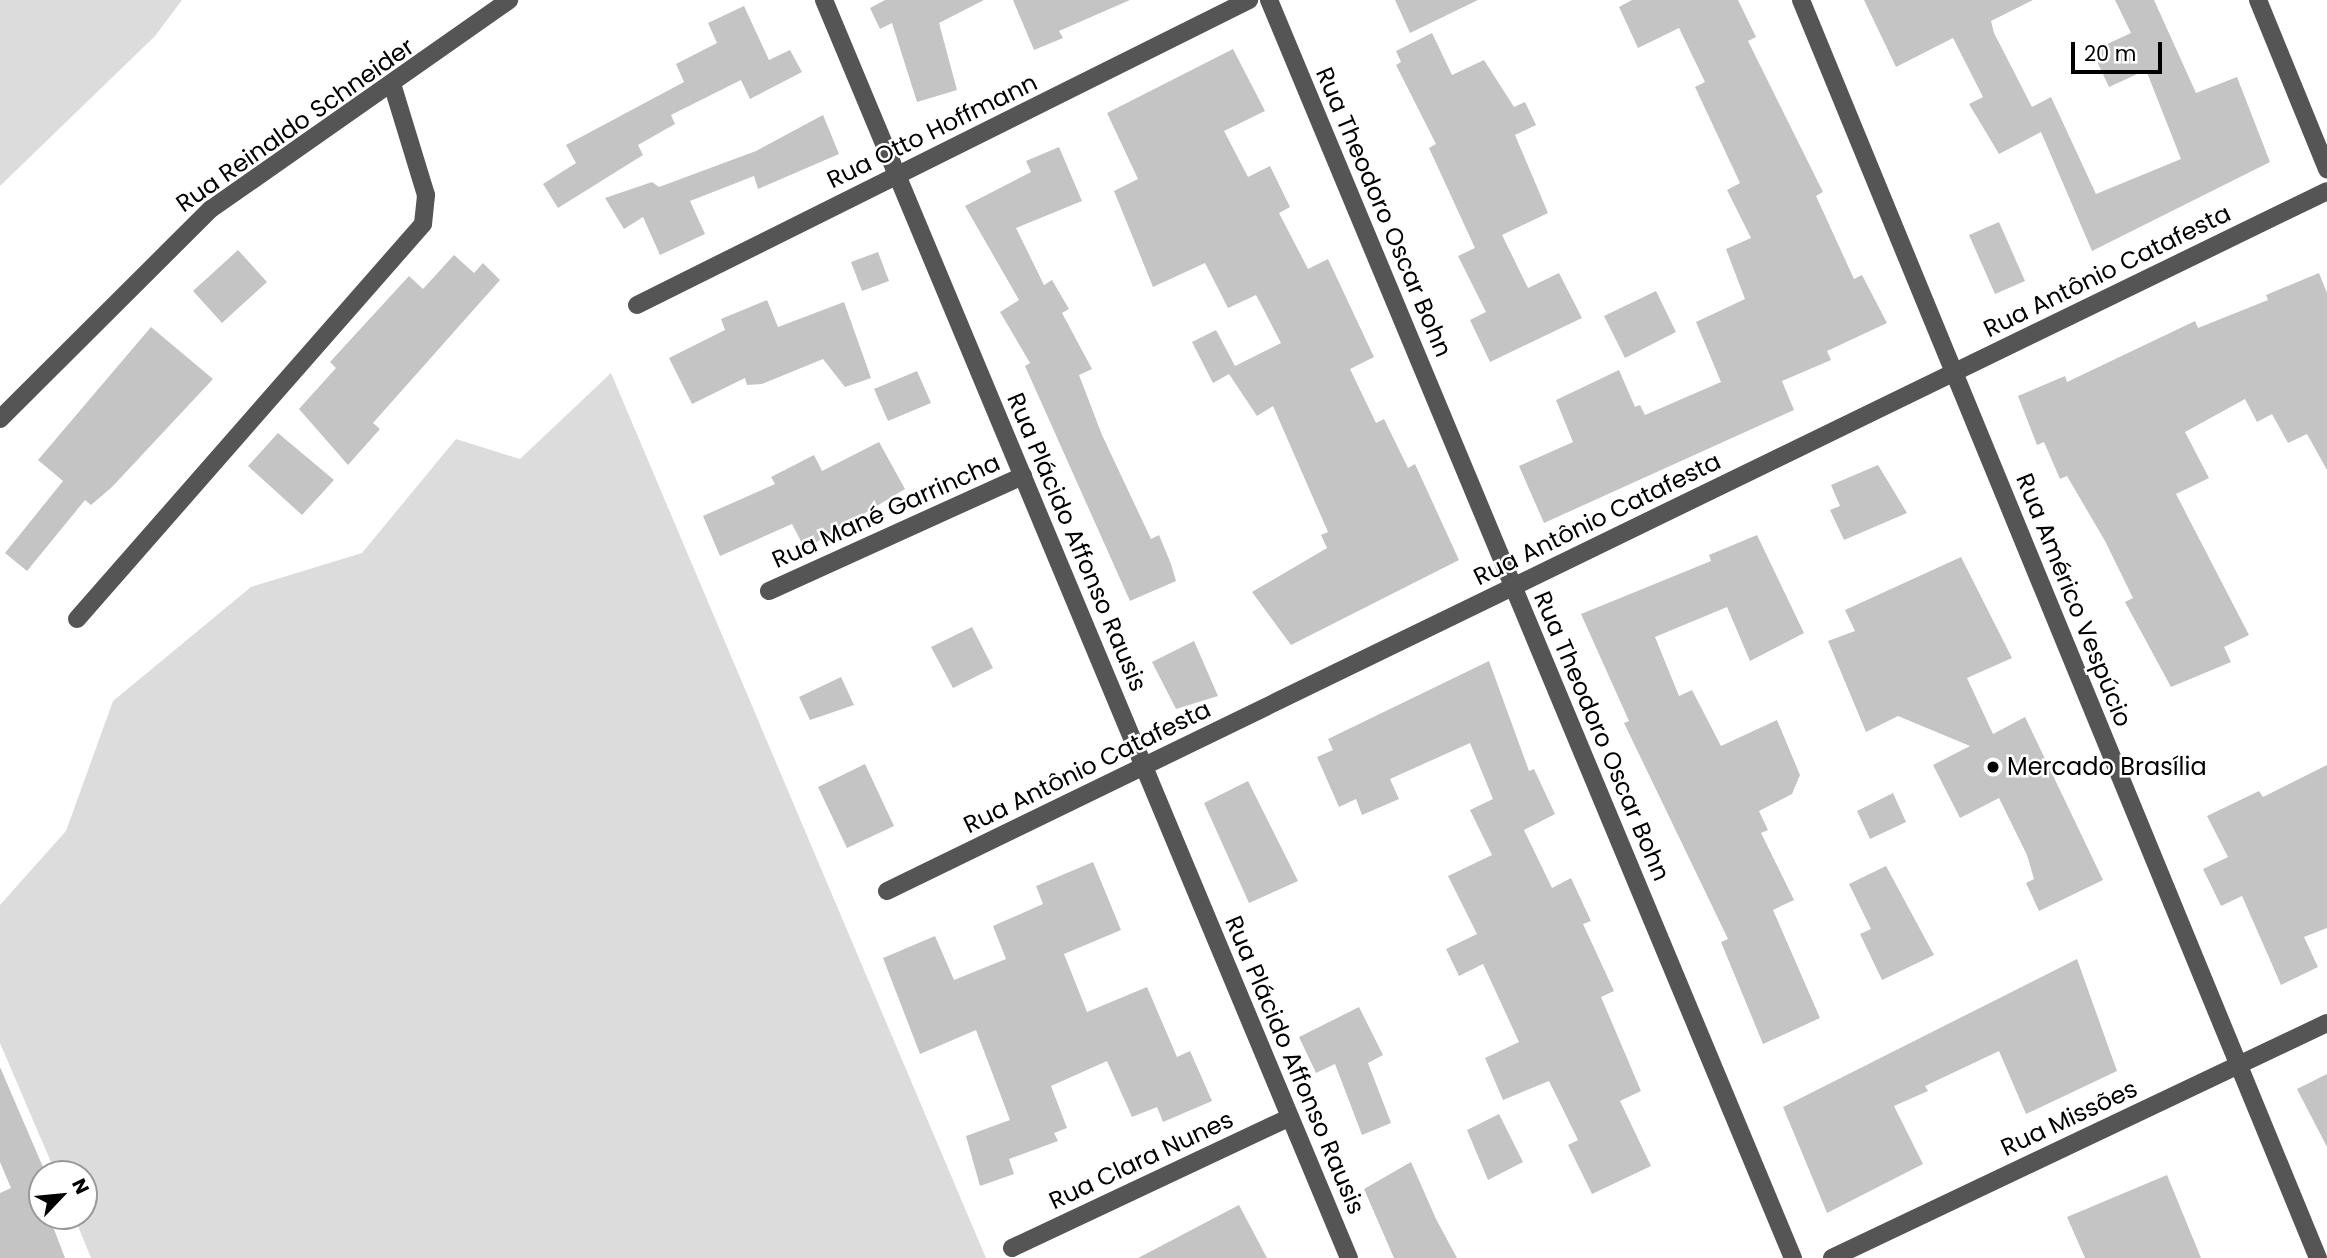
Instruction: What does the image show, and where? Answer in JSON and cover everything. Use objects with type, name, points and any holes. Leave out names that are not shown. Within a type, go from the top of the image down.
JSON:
[{"type":"street","name":"Rua Reinaldo Schneider","points":[[0,419],[211,209],[393,87],[509,0]]},
{"type":"street","name":"Rua Plácido Affonso Rausis","points":[[824,0],[1349,1258]]},
{"type":"street","name":"Rua Otto Hoffmann","points":[[637,305],[1249,0]]},
{"type":"street","name":"Rua Theodoro Oscar Bohn","points":[[1269,0],[1793,1258]]},
{"type":"street","name":"Rua Américo Vespúcio","points":[[1801,0],[2318,1258]]},
{"type":"street","points":[[2258,0],[2327,169]]},
{"type":"street","points":[[77,619],[423,224],[426,195],[393,87]]},
{"type":"street","name":"Rua Antônio Catafesta","points":[[887,891],[2327,191]]},
{"type":"street","name":"Rua Mané Garrincha","points":[[769,591],[1023,476]]},
{"type":"street","name":"Rua Missões","points":[[1832,1258],[2327,1023]]},
{"type":"street","name":"Rua Clara Nunes","points":[[1012,1248],[1290,1118]]},
{"type":"shaded area","points":[[0,0],[182,0],[155,36],[0,186]]},
{"type":"shaded area","points":[[611,373],[986,1258],[91,1258],[80,1230],[98,1230],[98,1160],[50,1160],[0,1043],[0,905],[66,831],[113,701],[251,587],[362,553],[456,439],[520,459]]},
{"type":"building","points":[[885,0],[984,0],[939,23],[957,90],[917,102],[892,23],[880,29],[870,8]]},
{"type":"building","points":[[1013,0],[1130,0],[1059,31],[1063,38],[1034,50]]},
{"type":"building","points":[[1395,0],[1478,0],[1410,33]]},
{"type":"building","points":[[1632,0],[1738,0],[1756,37],[1748,41],[1823,192],[1816,196],[1854,279],[1862,275],[1887,323],[1827,351],[1831,360],[1782,381],[1794,410],[1544,523],[1519,466],[1573,442],[1556,400],[1619,370],[1635,407],[1640,405],[1645,415],[1721,382],[1696,322],[1745,299],[1726,249],[1751,238],[1727,190],[1740,183],[1695,87],[1705,82],[1679,28],[1638,48],[1619,7]]},
{"type":"building","points":[[1864,0],[2033,0],[1991,21],[1994,33],[2032,107],[2051,97],[2096,194],[2181,159],[2146,70],[2109,87],[2092,51],[2131,33],[2115,0],[2154,0],[2196,93],[2237,77],[2270,162],[2092,251],[2041,132],[1999,154],[1969,104],[1983,97],[1953,38],[1896,67]]},
{"type":"building","points":[[744,6],[769,60],[790,50],[802,72],[750,99],[741,80],[671,115],[675,124],[638,145],[643,155],[558,208],[543,184],[576,163],[566,145],[684,82],[676,64],[717,43],[708,23]]},
{"type":"building","points":[[1432,33],[1452,75],[1484,60],[1514,107],[1525,102],[1536,125],[1515,135],[1548,213],[1502,235],[1528,288],[1559,273],[1582,318],[1490,362],[1470,320],[1486,312],[1458,256],[1475,248],[1429,148],[1436,144],[1396,65],[1401,62],[1396,51]]},
{"type":"building","points":[[1233,49],[1265,111],[1224,131],[1248,177],[1270,166],[1290,207],[1279,213],[1308,269],[1328,259],[1374,357],[1350,369],[1376,423],[1384,419],[1408,468],[1415,464],[1459,560],[1291,645],[1252,592],[1327,548],[1321,535],[1328,532],[1273,406],[1257,416],[1229,374],[1213,383],[1192,342],[1216,330],[1235,366],[1281,343],[1256,295],[1228,308],[1205,263],[1153,287],[1114,191],[1138,179],[1107,113]]},
{"type":"building","points":[[823,115],[839,154],[758,189],[754,176],[690,201],[705,234],[660,255],[643,217],[624,229],[605,198],[652,182],[659,187],[756,151]]},
{"type":"building","points":[[1059,147],[1082,201],[1016,228],[1044,285],[1052,280],[1069,309],[1062,313],[1092,369],[1079,375],[1102,435],[1151,539],[1159,535],[1171,564],[1176,581],[1130,601],[1025,366],[1030,363],[1000,312],[1019,300],[965,206],[1031,172],[1026,161]]},
{"type":"building","points":[[1999,222],[2025,281],[1995,294],[1969,235]]},
{"type":"building","points":[[238,250],[267,282],[222,323],[193,291]]},
{"type":"building","points":[[878,252],[889,281],[862,291],[851,262]]},
{"type":"building","points":[[454,255],[474,273],[483,263],[500,280],[373,423],[380,429],[348,465],[299,409],[336,368],[330,362],[409,276],[423,289]]},
{"type":"building","points":[[2319,273],[2327,293],[2327,470],[2307,434],[2288,443],[2272,414],[2257,422],[2245,399],[2185,432],[2209,478],[2176,494],[2249,635],[2224,647],[2231,662],[2171,687],[2125,602],[2133,598],[2105,541],[2067,476],[2060,479],[2044,442],[2037,445],[2018,396],[2065,376],[2067,382],[2195,321],[2198,328],[2268,300],[2266,295]]},
{"type":"building","points":[[1656,291],[1676,332],[1625,358],[1604,316]]},
{"type":"building","points":[[767,300],[778,327],[844,302],[871,378],[845,387],[823,359],[762,384],[747,385],[745,378],[692,404],[669,358],[725,330],[721,319]]},
{"type":"building","points":[[151,327],[213,379],[112,487],[91,505],[85,500],[27,571],[5,553],[63,481],[38,460]]},
{"type":"building","points":[[917,371],[931,403],[888,421],[874,389]]},
{"type":"building","points":[[278,433],[334,480],[302,515],[248,466]]},
{"type":"building","points":[[879,442],[905,489],[805,549],[792,524],[720,556],[703,516],[775,484],[771,477],[814,455],[822,471]]},
{"type":"building","points":[[1878,465],[1907,513],[1844,540],[1830,510],[1840,506],[1831,485]]},
{"type":"building","points":[[1757,535],[1804,633],[1750,661],[1727,607],[1655,637],[1679,696],[1692,690],[1721,746],[1777,720],[1800,775],[1792,794],[1759,811],[1768,830],[1761,833],[1794,900],[1773,910],[1820,1018],[1763,1044],[1721,942],[1728,939],[1624,723],[1629,721],[1581,614],[1711,561],[1709,555]]},
{"type":"building","points":[[1961,557],[2012,658],[1967,678],[1993,734],[2025,717],[2103,880],[2039,911],[2026,883],[2034,879],[2027,855],[1999,798],[1960,818],[1933,765],[1970,746],[1898,716],[1866,732],[1828,641],[1855,631],[1845,610]]},
{"type":"building","points":[[972,627],[993,668],[953,688],[931,647]]},
{"type":"building","points":[[1194,641],[1218,696],[1176,709],[1152,662]]},
{"type":"building","points":[[1489,661],[1529,771],[1534,769],[1555,814],[1524,830],[1552,888],[1571,878],[1591,921],[1583,924],[1614,991],[1601,997],[1641,1091],[1620,1101],[1651,1166],[1592,1194],[1568,1145],[1578,1140],[1549,1081],[1503,1100],[1485,1058],[1519,1042],[1483,964],[1459,976],[1446,949],[1477,934],[1448,876],[1492,855],[1470,810],[1493,799],[1470,743],[1390,779],[1399,799],[1362,815],[1356,799],[1339,807],[1317,757],[1333,750],[1328,739]]},
{"type":"building","points":[[841,677],[854,705],[810,720],[799,697]]},
{"type":"building","points":[[865,764],[894,826],[847,848],[818,787]]},
{"type":"building","points":[[2327,765],[2327,928],[2304,937],[2318,967],[2281,985],[2242,896],[2221,906],[2203,869],[2228,857],[2207,816],[2259,791],[2263,797]]},
{"type":"building","points":[[1248,781],[1298,881],[1249,903],[1204,803]]},
{"type":"building","points":[[1893,793],[1906,822],[1870,839],[1857,811]]},
{"type":"building","points":[[1093,862],[1121,930],[1064,954],[1087,1012],[1147,987],[1177,1057],[1190,1051],[1212,1101],[1163,1122],[1157,1107],[1132,1117],[1107,1061],[1051,1086],[1067,1128],[1054,1133],[1058,1141],[1009,1159],[1014,1174],[980,1186],[966,1136],[1010,1120],[976,1030],[920,1054],[883,958],[935,936],[954,980],[1006,959],[993,926],[1043,904],[1036,886]]},
{"type":"building","points":[[1886,866],[1934,955],[1882,980],[1860,934],[1871,929],[1849,884]]},
{"type":"building","points":[[2077,959],[2117,1071],[2026,1114],[1999,1051],[1925,1086],[1928,1091],[1894,1106],[1923,1164],[1827,1213],[1783,1107]]},
{"type":"building","points":[[1359,1007],[1383,1055],[1368,1063],[1391,1123],[1362,1135],[1335,1064],[1316,1073],[1299,1037]]},
{"type":"building","points":[[0,1067],[40,1160],[28,1160],[28,1230],[54,1230],[65,1258],[0,1258],[0,1193],[11,1188],[0,1162]]},
{"type":"building","points":[[2327,1074],[2327,1147],[2297,1089]]},
{"type":"building","points":[[1499,1114],[1523,1162],[1488,1180],[1467,1130]]},
{"type":"building","points":[[1411,1162],[1457,1258],[1394,1258],[1364,1189]]},
{"type":"building","points":[[2167,1175],[2201,1258],[2085,1258],[2067,1217]]},
{"type":"building","points":[[1239,1205],[1267,1258],[1138,1258]]},
{"type":"place","name":"Mercado Brasília","points":[[1993,767]]}]
